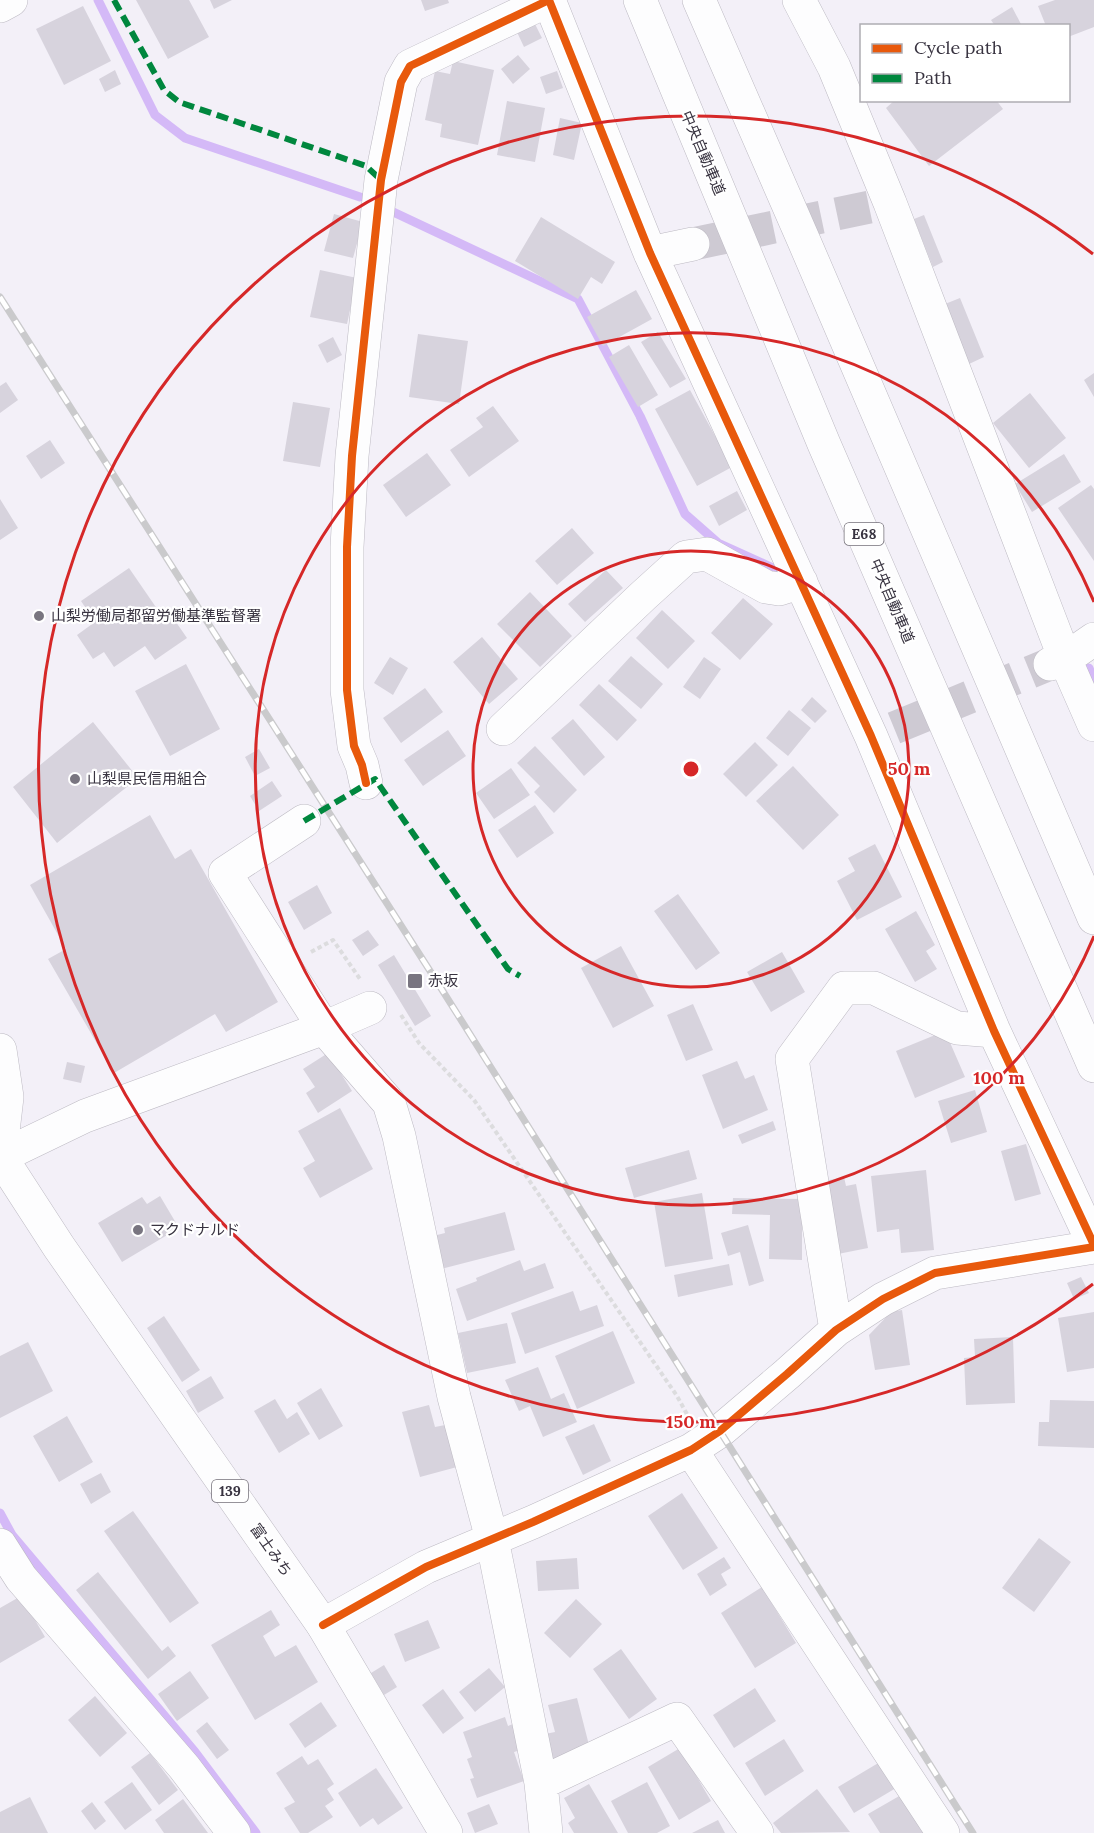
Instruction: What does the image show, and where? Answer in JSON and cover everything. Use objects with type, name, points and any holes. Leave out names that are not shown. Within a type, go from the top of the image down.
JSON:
[{"type":"main road","points":[[0,6],[11,0]]},
{"type":"main road","points":[[323,1624],[426,1567],[697,1446],[720,1431],[836,1330],[883,1299],[934,1273],[1094,1246],[994,1031],[882,732],[801,582],[650,253],[549,0],[410,66],[401,82],[381,180],[352,467],[347,546],[347,690],[354,746],[366,783]]},
{"type":"main road","name":"中央自動車道","points":[[640,0],[824,444],[1094,1066]]},
{"type":"main road","points":[[699,0],[1094,918]]},
{"type":"main road","points":[[799,0],[834,67],[880,205],[1057,661],[1094,725]]},
{"type":"main road","points":[[650,253],[693,244]]},
{"type":"main road","points":[[503,729],[686,557],[707,554],[766,587],[778,589],[801,582]]},
{"type":"main road","points":[[1057,661],[1094,639]]},
{"type":"main road","points":[[304,820],[225,873],[324,1028],[389,1102],[399,1136],[454,1397],[492,1539],[541,1783],[546,1833]]},
{"type":"main road","points":[[836,1330],[792,1059],[844,988],[874,988],[957,1028],[994,1031]]},
{"type":"main road","points":[[0,1157],[85,1116],[324,1028],[378,998]]},
{"type":"main road","points":[[0,1050],[7,1097],[0,1157]]},
{"type":"main road","name":"富士みち","points":[[0,1157],[59,1246],[323,1624],[446,1833]]},
{"type":"main road","points":[[697,1446],[943,1833]]},
{"type":"main road","points":[[0,1545],[21,1578],[184,1767],[234,1833]]},
{"type":"main road","points":[[541,1783],[677,1719],[757,1833]]},
{"type":"path","points":[[285,967],[333,940],[362,981],[474,1100],[677,1396],[697,1446]]},
{"type":"building","points":[[136,0],[189,0],[209,37],[168,59]]},
{"type":"building","points":[[210,0],[232,0],[214,9]]},
{"type":"building","points":[[421,0],[448,0],[449,3],[425,11]]},
{"type":"building","points":[[1055,0],[1094,0],[1094,27],[1070,36],[1070,24],[1045,24],[1038,6]]},
{"type":"building","points":[[83,6],[111,61],[64,85],[36,29]]},
{"type":"building","points":[[1012,7],[1021,24],[994,24],[991,20]]},
{"type":"building","points":[[534,22],[542,38],[524,47],[516,30]]},
{"type":"building","points":[[518,55],[530,69],[513,84],[501,69]]},
{"type":"building","points":[[453,61],[494,70],[478,145],[440,137],[442,124],[425,120],[435,71],[450,74]]},
{"type":"building","points":[[115,70],[121,84],[105,92],[99,79]]},
{"type":"building","points":[[557,71],[563,88],[546,94],[540,77]]},
{"type":"building","points":[[507,101],[545,108],[535,162],[497,155]]},
{"type":"building","points":[[893,102],[998,102],[1003,109],[929,166],[886,108]]},
{"type":"building","points":[[560,118],[582,123],[574,160],[553,155]]},
{"type":"building","points":[[334,214],[363,222],[353,258],[324,251]]},
{"type":"building","points":[[924,215],[943,262],[933,267],[914,219]]},
{"type":"building","points":[[541,217],[615,262],[602,284],[591,277],[578,299],[515,261]]},
{"type":"building","points":[[320,270],[357,278],[347,324],[310,317]]},
{"type":"building","points":[[636,290],[652,319],[603,346],[587,317]]},
{"type":"building","points":[[960,298],[984,357],[969,364],[945,304]]},
{"type":"building","points":[[658,332],[686,379],[670,388],[641,342]]},
{"type":"building","points":[[418,334],[468,341],[459,404],[409,397]]},
{"type":"building","points":[[333,337],[342,355],[327,363],[318,345]]},
{"type":"building","points":[[629,345],[658,395],[638,407],[609,357]]},
{"type":"building","points":[[1094,373],[1094,397],[1084,380]]},
{"type":"building","points":[[6,382],[18,400],[0,413],[0,386]]},
{"type":"building","points":[[690,390],[732,467],[697,486],[655,409]]},
{"type":"building","points":[[1030,393],[1066,438],[1029,468],[993,423]]},
{"type":"building","points":[[293,402],[330,408],[320,467],[283,461]]},
{"type":"building","points":[[493,406],[519,441],[469,477],[450,450],[483,427],[476,418]]},
{"type":"building","points":[[50,440],[65,463],[41,479],[26,456]]},
{"type":"building","points":[[427,453],[451,485],[406,517],[383,485]]},
{"type":"building","points":[[1064,454],[1081,482],[1032,512],[1015,484]]},
{"type":"building","points":[[1091,485],[1094,489],[1094,561],[1058,508]]},
{"type":"building","points":[[737,491],[747,510],[719,526],[709,506]]},
{"type":"building","points":[[0,499],[18,528],[0,540]]},
{"type":"building","points":[[572,528],[594,553],[557,585],[535,561]]},
{"type":"building","points":[[129,568],[162,616],[169,612],[187,638],[155,660],[145,646],[114,667],[104,652],[93,659],[77,635],[95,622],[81,601]]},
{"type":"building","points":[[606,570],[623,588],[585,622],[568,604]]},
{"type":"building","points":[[530,592],[572,636],[540,667],[497,624]]},
{"type":"building","points":[[743,598],[773,624],[740,660],[711,633]]},
{"type":"building","points":[[662,610],[695,641],[668,669],[636,638]]},
{"type":"building","points":[[482,637],[518,679],[489,704],[453,662]]},
{"type":"building","points":[[631,656],[663,684],[641,709],[608,681]]},
{"type":"building","points":[[390,657],[408,668],[393,695],[374,683]]},
{"type":"building","points":[[704,657],[721,669],[700,699],[683,687]]},
{"type":"building","points":[[186,664],[220,729],[170,756],[135,691]]},
{"type":"building","points":[[599,684],[637,720],[617,741],[579,705]]},
{"type":"building","points":[[425,688],[443,712],[401,743],[383,718]]},
{"type":"building","points":[[812,697],[827,711],[815,723],[801,710]]},
{"type":"building","points":[[789,710],[811,728],[788,756],[766,738]]},
{"type":"building","points":[[573,719],[605,757],[584,776],[551,738]]},
{"type":"building","points":[[93,722],[138,778],[57,843],[13,787]]},
{"type":"building","points":[[448,730],[466,756],[423,786],[404,760]]},
{"type":"building","points":[[755,742],[778,765],[746,797],[723,774]]},
{"type":"building","points":[[535,746],[577,790],[554,813],[534,792],[540,786],[517,763]]},
{"type":"building","points":[[259,749],[270,768],[255,776],[245,757]]},
{"type":"building","points":[[793,766],[839,815],[803,850],[756,801]]},
{"type":"building","points":[[511,768],[530,795],[494,819],[476,793]]},
{"type":"building","points":[[272,781],[282,796],[259,811],[250,796]]},
{"type":"building","points":[[535,805],[554,833],[517,858],[498,830]]},
{"type":"building","points":[[150,815],[175,859],[191,849],[278,1002],[226,1032],[215,1014],[114,1073],[48,959],[66,949],[30,885]]},
{"type":"building","points":[[875,844],[902,897],[857,920],[837,881],[855,871],[848,858]]},
{"type":"building","points":[[317,885],[332,913],[304,930],[288,902]]},
{"type":"building","points":[[678,894],[720,953],[696,970],[654,911]]},
{"type":"building","points":[[916,911],[935,945],[926,951],[937,969],[915,982],[885,929]]},
{"type":"building","points":[[368,930],[379,945],[363,956],[352,940]]},
{"type":"building","points":[[621,946],[654,1006],[613,1028],[581,968]]},
{"type":"building","points":[[782,952],[805,992],[771,1012],[747,972]]},
{"type":"building","points":[[394,955],[431,1016],[415,1026],[378,965]]},
{"type":"building","points":[[693,1004],[713,1050],[686,1061],[667,1015]]},
{"type":"building","points":[[945,1031],[965,1077],[915,1098],[896,1051]]},
{"type":"building","points":[[328,1053],[352,1091],[318,1113],[306,1093],[315,1087],[303,1069]]},
{"type":"building","points":[[737,1061],[745,1079],[754,1075],[768,1110],[723,1129],[702,1075]]},
{"type":"building","points":[[67,1062],[85,1066],[81,1083],[63,1079]]},
{"type":"building","points":[[975,1090],[987,1132],[951,1143],[938,1101]]},
{"type":"building","points":[[340,1108],[373,1169],[320,1198],[303,1168],[315,1161],[298,1131]]},
{"type":"building","points":[[773,1121],[776,1130],[742,1144],[738,1135]]},
{"type":"building","points":[[1026,1144],[1041,1194],[1015,1201],[1001,1151]]},
{"type":"building","points":[[689,1150],[697,1179],[634,1198],[625,1168]]},
{"type":"building","points":[[926,1170],[934,1250],[901,1253],[899,1229],[877,1232],[871,1176]]},
{"type":"building","points":[[844,1177],[846,1186],[856,1184],[868,1248],[833,1255],[820,1182]]},
{"type":"building","points":[[702,1193],[713,1259],[665,1267],[654,1202]]},
{"type":"building","points":[[160,1196],[179,1228],[122,1262],[98,1223],[142,1197],[147,1204]]},
{"type":"building","points":[[733,1198],[802,1199],[802,1260],[769,1259],[770,1215],[732,1214]]},
{"type":"building","points":[[505,1212],[515,1250],[441,1269],[433,1236],[445,1233],[444,1228]]},
{"type":"building","points":[[748,1225],[764,1281],[749,1286],[740,1252],[728,1256],[721,1233]]},
{"type":"building","points":[[520,1260],[524,1271],[545,1263],[554,1288],[467,1321],[456,1289]]},
{"type":"building","points":[[729,1264],[733,1285],[678,1297],[674,1275]]},
{"type":"building","points":[[1081,1277],[1089,1293],[1074,1299],[1067,1283]]},
{"type":"building","points":[[573,1291],[580,1311],[597,1305],[604,1326],[525,1354],[511,1313]]},
{"type":"building","points":[[902,1310],[910,1365],[875,1370],[869,1335],[891,1312]]},
{"type":"building","points":[[1094,1312],[1094,1368],[1067,1372],[1058,1318]]},
{"type":"building","points":[[164,1316],[200,1370],[182,1382],[147,1328]]},
{"type":"building","points":[[507,1323],[516,1363],[467,1373],[458,1333]]},
{"type":"building","points":[[613,1331],[635,1383],[577,1409],[555,1356]]},
{"type":"building","points":[[1013,1337],[1015,1403],[966,1405],[964,1358],[975,1357],[974,1339]]},
{"type":"building","points":[[28,1342],[53,1391],[0,1418],[0,1356]]},
{"type":"building","points":[[538,1367],[551,1399],[564,1393],[577,1422],[543,1437],[530,1406],[519,1411],[505,1380]]},
{"type":"building","points":[[211,1376],[224,1398],[198,1413],[186,1391]]},
{"type":"building","points":[[321,1388],[343,1426],[319,1440],[297,1403]]},
{"type":"building","points":[[275,1399],[287,1419],[297,1412],[310,1434],[279,1453],[254,1411]]},
{"type":"building","points":[[1050,1400],[1094,1401],[1094,1448],[1038,1446],[1039,1422],[1049,1422]]},
{"type":"building","points":[[429,1405],[435,1427],[445,1425],[457,1467],[420,1477],[402,1412]]},
{"type":"building","points":[[67,1416],[93,1462],[59,1482],[33,1436]]},
{"type":"building","points":[[594,1424],[611,1461],[583,1475],[565,1437]]},
{"type":"building","points":[[101,1473],[111,1492],[91,1504],[80,1484]]},
{"type":"building","points":[[682,1493],[718,1548],[683,1570],[648,1516]]},
{"type":"building","points":[[133,1511],[199,1603],[170,1623],[104,1531]]},
{"type":"building","points":[[1039,1538],[1071,1562],[1034,1612],[1002,1588]]},
{"type":"building","points":[[724,1557],[731,1568],[721,1574],[727,1585],[710,1596],[697,1574]]},
{"type":"building","points":[[577,1558],[579,1589],[538,1591],[536,1561]]},
{"type":"building","points":[[98,1572],[162,1651],[168,1646],[176,1656],[148,1679],[76,1590]]},
{"type":"building","points":[[762,1587],[796,1643],[755,1668],[721,1613]]},
{"type":"building","points":[[21,1596],[45,1637],[0,1663],[0,1608]]},
{"type":"building","points":[[576,1599],[602,1624],[570,1658],[544,1633]]},
{"type":"building","points":[[271,1610],[280,1625],[263,1636],[275,1657],[296,1645],[318,1682],[255,1720],[211,1645]]},
{"type":"building","points":[[428,1620],[440,1648],[405,1662],[394,1634]]},
{"type":"building","points":[[621,1649],[657,1699],[629,1719],[593,1669]]},
{"type":"building","points":[[384,1665],[397,1687],[384,1695],[371,1673]]},
{"type":"building","points":[[489,1668],[505,1687],[475,1712],[459,1692]]},
{"type":"building","points":[[190,1671],[209,1698],[177,1721],[158,1694]]},
{"type":"building","points":[[755,1688],[776,1721],[734,1748],[713,1715]]},
{"type":"building","points":[[443,1689],[464,1718],[443,1734],[422,1705]]},
{"type":"building","points":[[95,1696],[127,1733],[100,1757],[68,1720]]},
{"type":"building","points":[[577,1698],[591,1753],[548,1764],[540,1735],[555,1732],[548,1705]]},
{"type":"building","points":[[321,1702],[337,1726],[305,1748],[289,1724]]},
{"type":"building","points":[[505,1717],[508,1726],[515,1723],[524,1749],[514,1752],[524,1781],[477,1798],[470,1779],[474,1778],[467,1759],[472,1757],[463,1732]]},
{"type":"building","points":[[207,1722],[229,1750],[217,1759],[196,1731]]},
{"type":"building","points":[[784,1739],[804,1771],[765,1796],[745,1763]]},
{"type":"building","points":[[680,1748],[711,1801],[679,1820],[648,1767]]},
{"type":"building","points":[[150,1753],[178,1790],[159,1805],[131,1767]]},
{"type":"building","points":[[302,1756],[308,1765],[318,1759],[334,1784],[327,1789],[334,1800],[325,1806],[333,1817],[308,1833],[300,1833],[284,1808],[295,1802],[276,1773]]},
{"type":"building","points":[[880,1762],[896,1788],[854,1813],[838,1787]]},
{"type":"building","points":[[376,1768],[403,1808],[378,1825],[373,1818],[360,1827],[338,1793]]},
{"type":"building","points":[[132,1782],[152,1810],[125,1830],[104,1802]]},
{"type":"building","points":[[647,1782],[670,1826],[657,1833],[628,1833],[611,1801]]},
{"type":"building","points":[[589,1784],[618,1833],[574,1833],[568,1823],[575,1818],[564,1798]]},
{"type":"building","points":[[817,1789],[850,1832],[781,1833],[773,1823]]},
{"type":"building","points":[[901,1795],[924,1833],[880,1833],[868,1814]]},
{"type":"building","points":[[30,1797],[48,1833],[0,1833],[0,1812]]},
{"type":"building","points":[[183,1799],[208,1833],[164,1833],[155,1820]]},
{"type":"building","points":[[92,1802],[106,1821],[95,1830],[81,1811]]},
{"type":"building","points":[[489,1804],[498,1824],[475,1833],[467,1813]]},
{"type":"building","points":[[718,1820],[725,1833],[692,1833]]},
{"type":"waterway","points":[[98,0],[155,115],[185,138],[360,197]]},
{"type":"waterway","points":[[389,210],[578,299],[640,416],[685,514],[718,543],[786,574]]},
{"type":"waterway","points":[[1089,668],[1094,681]]},
{"type":"waterway","points":[[0,1513],[12,1535],[195,1752],[256,1833]]},
{"type":"tunnel","points":[[693,244],[870,207]]},
{"type":"tunnel","points":[[894,728],[1050,664]]},
{"type":"railway","points":[[0,297],[439,985],[973,1833]]},
{"type":"marked path","points":[[114,0],[164,90],[179,102],[366,166],[381,180]]},
{"type":"marked path","points":[[304,821],[375,779],[508,969],[520,976]]},
{"type":"cycle path","points":[[366,783],[354,746],[347,690],[347,547],[352,456],[381,180],[401,82],[410,66],[549,0],[650,253],[871,736],[994,1031],[1094,1245]]},
{"type":"cycle path","points":[[323,1625],[426,1567],[533,1522],[691,1450],[720,1431],[836,1330],[883,1299],[935,1273],[1094,1247]]},
{"type":"place","name":"山梨労働局都留労働基準監督署","points":[[39,616]]},
{"type":"place","name":"山梨県民信用組合","points":[[75,779]]},
{"type":"place","name":"赤坂","points":[[415,981]]},
{"type":"place","name":"マクドナルド","points":[[138,1230]]}]
